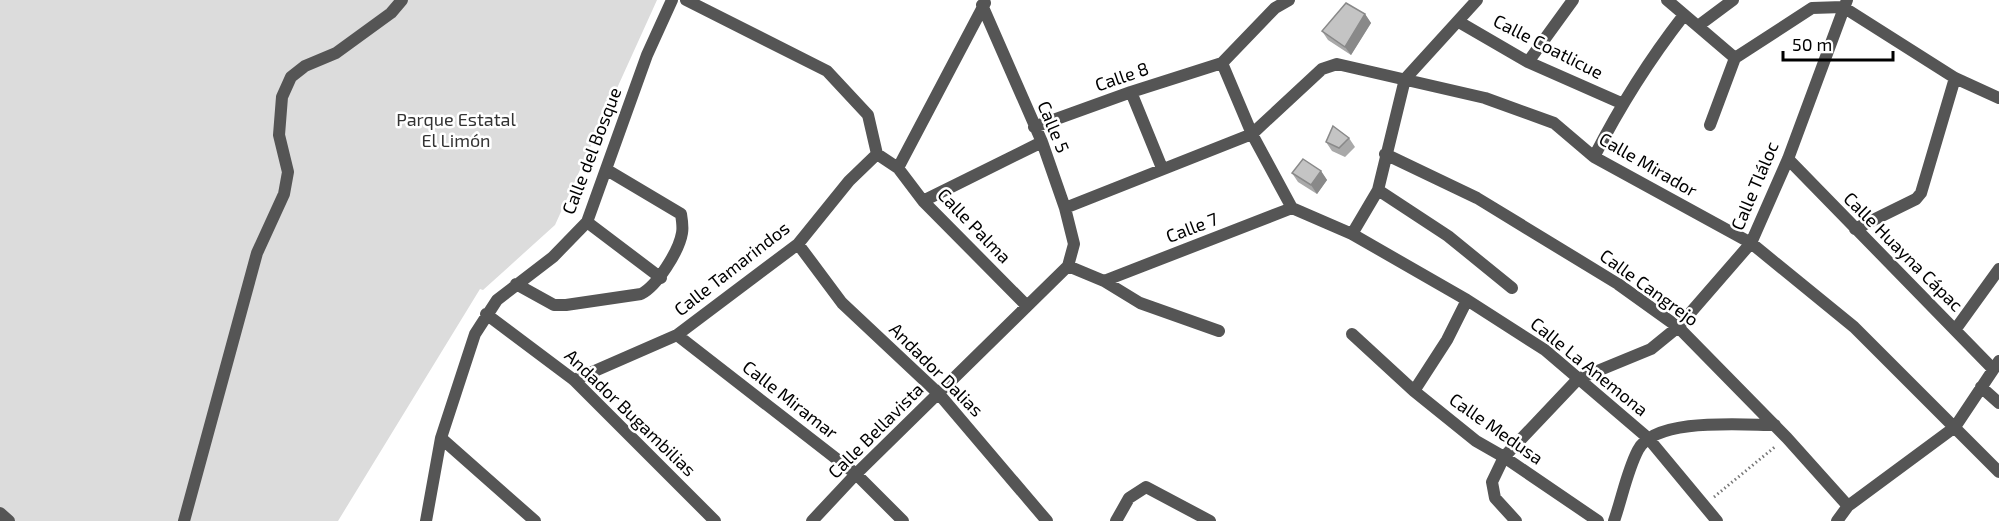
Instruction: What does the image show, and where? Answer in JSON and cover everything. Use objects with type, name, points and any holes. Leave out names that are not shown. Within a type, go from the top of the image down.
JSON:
[{"type":"street","points":[[184,521],[257,253],[284,194],[288,172],[279,135],[282,97],[291,77],[305,66],[336,53],[390,13],[402,0]]},
{"type":"street","name":"Calle del Bosque","points":[[426,521],[441,438],[475,334],[497,300],[553,257],[587,222],[647,55],[672,0]]},
{"type":"street","points":[[686,0],[827,71],[868,114],[881,156]]},
{"type":"street","points":[[1289,0],[1275,8],[1222,63],[1252,134],[1281,192],[1292,208]]},
{"type":"street","points":[[1352,234],[1378,190],[1405,79],[1477,0]]},
{"type":"street","points":[[1528,62],[1573,0]]},
{"type":"street","points":[[1667,0],[1735,58]]},
{"type":"street","points":[[1698,26],[1732,0]]},
{"type":"street","points":[[898,168],[953,68],[985,2]]},
{"type":"street","name":"Calle 5","points":[[985,2],[1042,142],[1065,208],[1074,244],[1068,266]]},
{"type":"street","points":[[1710,125],[1735,58],[1812,8],[1845,3],[1955,78],[1999,98]]},
{"type":"street","name":"Calle Tláloc","points":[[1578,379],[1651,349],[1678,327],[1751,243],[1788,159],[1845,3]]},
{"type":"street","points":[[1594,157],[1622,103],[1655,52],[1684,15]]},
{"type":"street","name":"Calle Coatlicue","points":[[1459,21],[1528,62],[1622,103]]},
{"type":"street","name":"Calle 8","points":[[1034,127],[1131,92],[1222,63]]},
{"type":"street","name":"Calle Mirador","points":[[1252,134],[1322,69],[1337,64],[1485,98],[1554,123],[1594,157],[1751,243],[1854,327],[1999,472]]},
{"type":"street","points":[[1856,228],[1916,199],[1921,194],[1955,78]]},
{"type":"street","points":[[1131,92],[1162,168]]},
{"type":"street","points":[[1065,208],[1252,134]]},
{"type":"street","points":[[923,201],[1042,142]]},
{"type":"street","name":"Calle Cangrejo","points":[[1385,154],[1477,198],[1618,284],[1678,327],[1787,438],[1848,506]]},
{"type":"street","name":"Calle Palma","points":[[881,156],[898,168],[923,201],[1028,306]]},
{"type":"street","name":"Calle Tamarindos","points":[[574,380],[677,335],[798,244],[849,181],[881,156]]},
{"type":"street","name":"Calle Huayna Cápac","points":[[1788,159],[1955,330],[1996,365]]},
{"type":"street","points":[[516,284],[554,305],[566,305],[641,294],[652,289],[661,278],[682,233],[681,214],[607,170]]},
{"type":"street","points":[[1378,190],[1448,236],[1512,288]]},
{"type":"street","name":"Calle La Anemona","points":[[1292,208],[1352,234],[1467,300],[1545,350],[1648,438],[1718,521]]},
{"type":"street","name":"Calle 7","points":[[1104,281],[1292,208]]},
{"type":"street","points":[[587,222],[661,278]]},
{"type":"street","name":"Andador Dalias","points":[[798,244],[842,303],[939,394],[1047,521]]},
{"type":"street","points":[[1068,266],[1104,281],[1140,303],[1219,331]]},
{"type":"street","name":"Calle Bellavista","points":[[812,521],[856,474],[1068,266]]},
{"type":"street","points":[[1955,330],[1999,269]]},
{"type":"street","points":[[1414,391],[1447,340],[1467,300]]},
{"type":"street","name":"Andador Bugambilias","points":[[486,314],[574,380],[716,521]]},
{"type":"street","name":"Calle Medusa","points":[[1352,334],[1414,391],[1476,441],[1504,457],[1598,521]]},
{"type":"street","name":"Calle Miramar","points":[[677,335],[856,474],[903,521]]},
{"type":"street","points":[[1837,521],[1848,506],[1955,428],[1996,365]]},
{"type":"street","points":[[1516,521],[1495,498],[1492,482],[1504,457],[1578,379]]},
{"type":"street","points":[[1982,387],[1999,403]]},
{"type":"street","points":[[1614,521],[1638,449],[1648,438],[1682,427],[1774,425]]},
{"type":"street","points":[[441,438],[535,521]]},
{"type":"street","points":[[1116,521],[1129,498],[1146,487],[1206,520]]},
{"type":"street","points":[[0,513],[9,521]]},
{"type":"path","points":[[1706,504],[1787,438]]},
{"type":"green space","name":"Parque Estatal El Limón","points":[[0,0],[657,0],[555,225],[483,290],[480,289],[338,521],[0,521]]},
{"type":"building","points":[[1346,3],[1365,14],[1345,47],[1322,31]]},
{"type":"building","points":[[1333,126],[1349,138],[1339,148],[1326,142]]},
{"type":"building","points":[[1303,159],[1321,171],[1311,185],[1292,173]]}]
